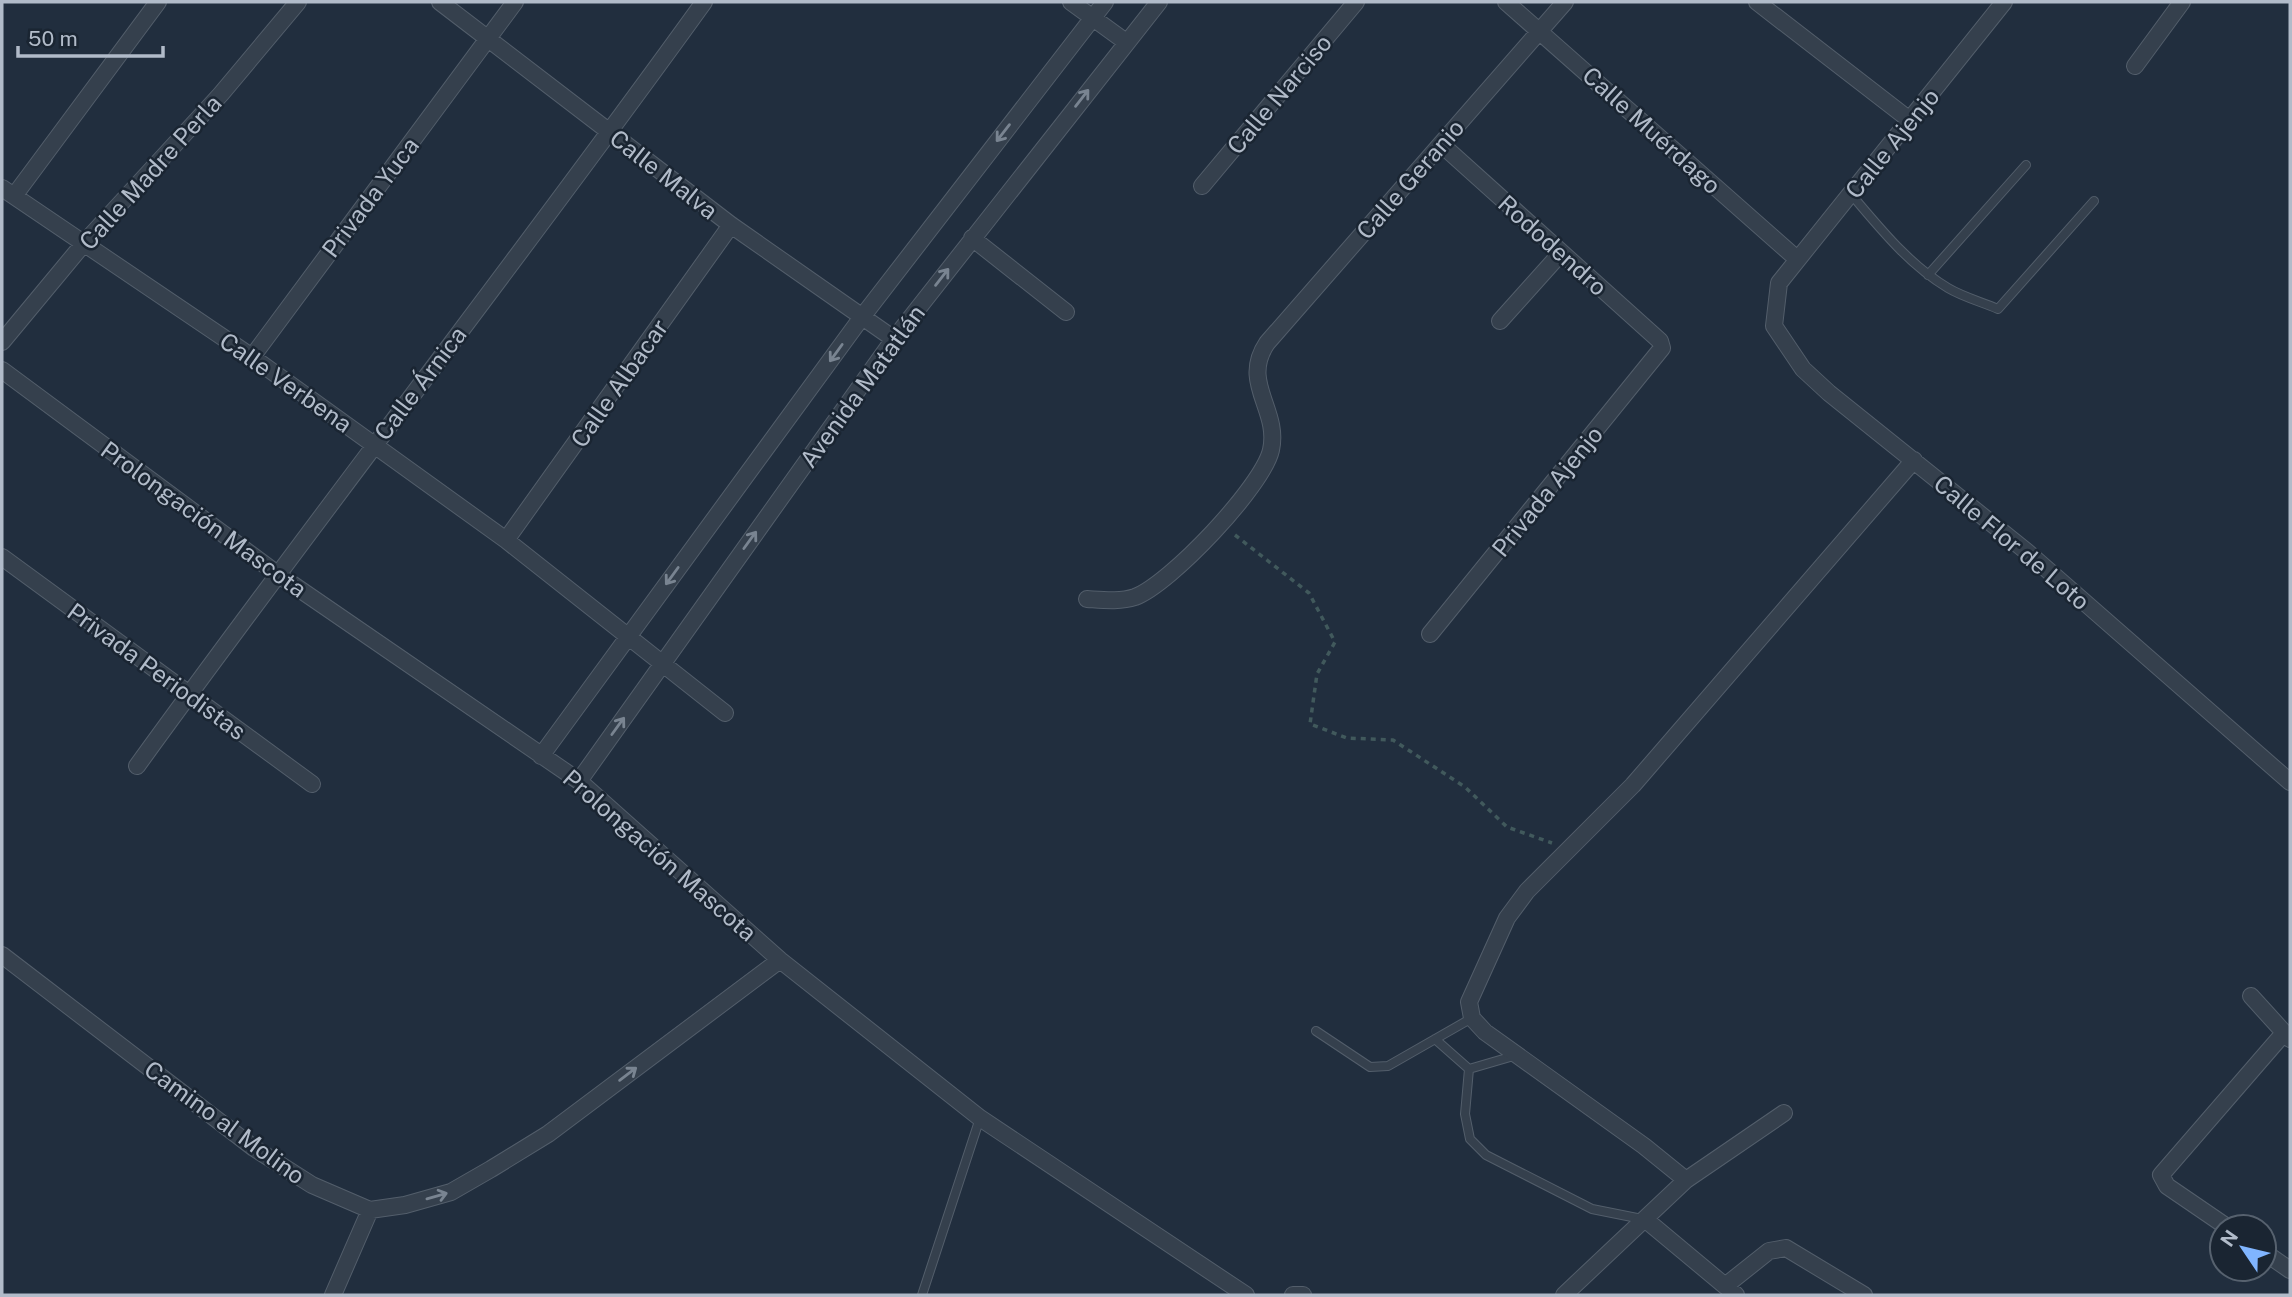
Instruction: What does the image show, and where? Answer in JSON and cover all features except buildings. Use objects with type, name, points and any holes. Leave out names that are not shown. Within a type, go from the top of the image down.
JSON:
[{"type":"street","points":[[8,192],[158,2]]},
{"type":"street","name":"Calle Madre Perla","points":[[2,342],[85,242],[221,94],[298,2]]},
{"type":"street","name":"Calle Malva","points":[[440,2],[731,225],[894,339]]},
{"type":"street","name":"Privada Yuca","points":[[252,357],[515,2]]},
{"type":"street","name":"Calle Árnica","points":[[137,766],[276,573],[610,132],[704,2]]},
{"type":"street","points":[[1071,2],[1126,42]]},
{"type":"street","name":"Avenida Matatlán","points":[[541,756],[862,317],[1105,2]]},
{"type":"street","name":"Avenida Matatlán","points":[[579,781],[894,339],[1159,2]]},
{"type":"street","name":"Calle Narciso","points":[[1202,186],[1356,2]]},
{"type":"street","name":"Calle Muérdago","points":[[1506,2],[1797,259]]},
{"type":"street","name":"Calle Geranio","points":[[1222,524],[1264,469],[1272,447],[1265,403],[1256,379],[1256,359],[1266,343],[1565,2]]},
{"type":"street","name":"Calle Ajenjo","points":[[1779,283],[2004,2]]},
{"type":"street","points":[[2135,66],[2182,2]]},
{"type":"street","points":[[1765,4],[1911,121]]},
{"type":"street","name":"Rododendro","points":[[1441,144],[1660,341],[1662,348]]},
{"type":"street","name":"Calle Verbena","points":[[8,192],[252,357],[506,540],[725,713]]},
{"type":"street","name":"Calle Albacar","points":[[506,540],[731,225]]},
{"type":"street","points":[[972,238],[1066,312]]},
{"type":"street","points":[[1500,321],[1560,253]]},
{"type":"street","name":"Calle Flor de Loto","points":[[1779,283],[1774,326],[1789,351],[1829,393],[2026,551],[2290,782]]},
{"type":"street","name":"Privada Ajenjo","points":[[1430,634],[1662,348]]},
{"type":"street","name":"Prolongación Mascota","points":[[2,370],[276,573],[579,781],[780,960],[980,1118],[1246,1295]]},
{"type":"street","points":[[1686,1180],[1644,1146],[1485,1032],[1472,1018],[1469,1002],[1507,918],[1527,891],[1567,848],[1633,785],[1914,460]]},
{"type":"street","points":[[1087,599],[1113,601],[1135,597],[1152,586],[1222,524]]},
{"type":"street","name":"Privada Periodistas","points":[[2,557],[312,784]]},
{"type":"street","name":"Camino al Molino","points":[[2,955],[254,1148],[312,1185],[370,1210]]},
{"type":"street","points":[[333,1295],[370,1210],[405,1205],[451,1192],[548,1134],[780,960]]},
{"type":"street","points":[[2208,1214],[2167,1186],[2161,1175],[2287,1036],[2251,996]]},
{"type":"street","points":[[1564,1295],[1686,1180],[1784,1113]]},
{"type":"street","points":[[1646,1220],[1730,1290],[1769,1251],[1786,1248],[1864,1295]]},
{"type":"street","points":[[1293,1295],[1303,1295]]},
{"type":"lane","points":[[1928,275],[2026,165]]},
{"type":"lane","points":[[1850,193],[1901,252],[1928,275],[1950,289],[1998,309],[2094,201]]},
{"type":"lane","points":[[1316,1031],[1370,1067],[1388,1066],[1472,1018]]},
{"type":"lane","points":[[1436,1038],[1469,1069]]},
{"type":"lane","points":[[1469,1069],[1517,1055]]},
{"type":"lane","points":[[1469,1069],[1465,1114],[1467,1126],[1470,1139],[1486,1155],[1592,1209],[1646,1220]]},
{"type":"lane","points":[[922,1295],[980,1118]]},
{"type":"path","points":[[1222,524],[1309,593],[1335,642],[1317,674],[1310,724],[1347,738],[1393,740],[1465,788],[1507,827],[1567,848]]}]
